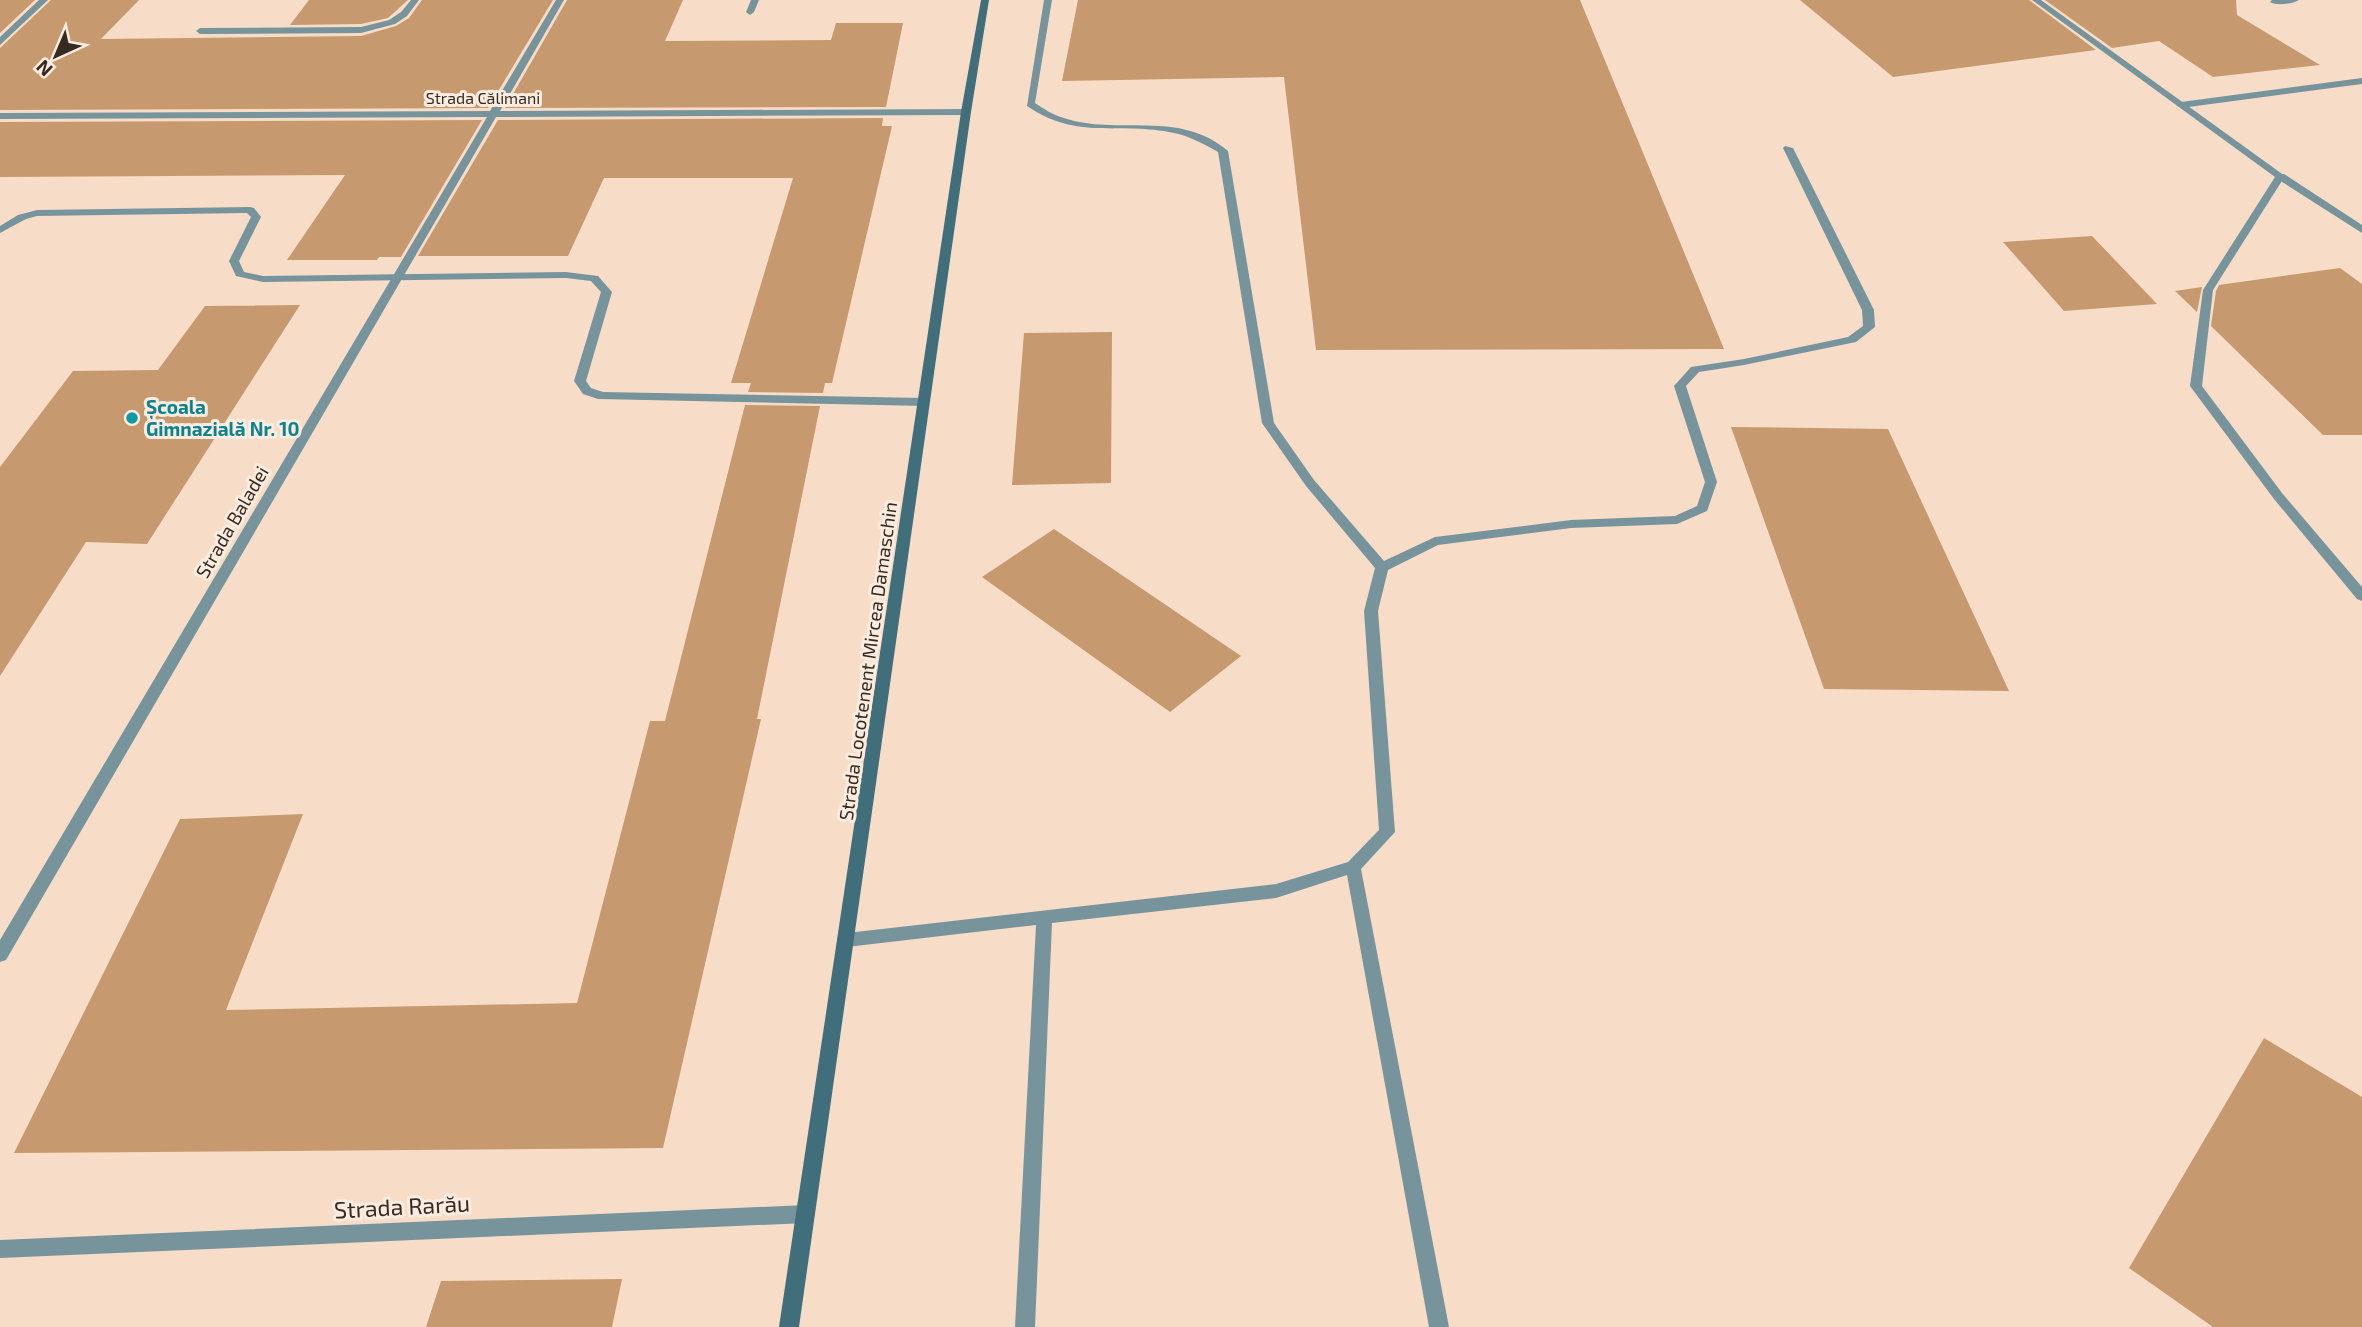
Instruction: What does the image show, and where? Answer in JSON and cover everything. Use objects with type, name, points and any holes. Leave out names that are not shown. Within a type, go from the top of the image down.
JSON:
[{"type":"street","points":[[0,42],[44,0]]},
{"type":"street","points":[[200,31],[361,30],[385,26],[404,17],[415,0]]},
{"type":"street","name":"Strada Baladei","points":[[0,955],[560,0]]},
{"type":"street","points":[[750,12],[755,0]]},
{"type":"street","name":"Strada Locotenent Mircea Damaschin","points":[[789,1327],[966,112],[985,0]]},
{"type":"street","points":[[1048,0],[1030,104],[1054,119],[1079,126],[1170,130],[1200,137],[1223,151],[1268,423],[1310,483],[1382,567]]},
{"type":"street","points":[[2036,0],[2280,176],[2362,230]]},
{"type":"street","points":[[2274,2],[2295,0]]},
{"type":"street","points":[[2181,105],[2362,81]]},
{"type":"street","name":"Strada Călimani","points":[[0,116],[966,112]]},
{"type":"street","points":[[847,940],[1276,891],[1353,867],[1387,832],[1371,611],[1382,567],[1435,541],[1571,524],[1677,520],[1703,508],[1711,482],[1680,386],[1695,369],[1852,340],[1869,327],[1868,310],[1788,148]]},
{"type":"street","points":[[2280,176],[2207,290],[2196,386],[2278,496],[2362,596]]},
{"type":"street","points":[[0,230],[22,217],[37,213],[250,210],[257,217],[234,261],[240,274],[263,279],[566,275],[594,278],[607,292],[580,381],[587,391],[602,396],[924,402]]},
{"type":"street","points":[[1353,867],[1439,1327]]},
{"type":"street","points":[[1025,1327],[1044,917]]},
{"type":"street","name":"Strada Rarău","points":[[0,1249],[806,1214]]},
{"type":"building","points":[[0,0],[35,0],[0,33]]},
{"type":"building","points":[[51,0],[139,0],[101,39],[361,36],[396,26],[409,18],[422,0],[553,0],[488,108],[0,110],[0,48]]},
{"type":"building","points":[[309,0],[408,0],[388,18],[361,24],[290,25]]},
{"type":"building","points":[[567,0],[683,0],[665,41],[831,40],[836,23],[903,23],[886,107],[505,108]]},
{"type":"building","points":[[1078,0],[1580,0],[1724,349],[1316,350],[1284,77],[1062,81]]},
{"type":"building","points":[[1800,0],[2029,0],[2096,50],[1893,77]]},
{"type":"building","points":[[2045,0],[2236,0],[2237,15],[2320,65],[2213,77],[2159,41],[2112,48]]},
{"type":"building","points":[[883,118],[882,126],[892,126],[832,383],[825,383],[823,393],[748,392],[751,383],[731,383],[793,178],[604,178],[568,256],[418,256],[498,120]]},
{"type":"building","points":[[482,120],[401,257],[379,257],[377,260],[287,260],[345,175],[0,177],[0,122]]},
{"type":"building","points":[[2092,236],[2157,304],[2064,311],[2003,242]]},
{"type":"building","points":[[2340,268],[2362,284],[2362,435],[2323,435],[2211,326],[2219,285]]},
{"type":"building","points":[[2202,287],[2197,312],[2175,291]]},
{"type":"building","name":"Școala Gimnazială Nr. 10","points":[[300,305],[147,544],[86,542],[0,676],[0,467],[73,371],[158,370],[205,306]]},
{"type":"building","points":[[1112,332],[1111,483],[1012,485],[1024,333]]},
{"type":"building","points":[[745,405],[820,406],[757,719],[761,719],[663,1148],[14,1153],[180,819],[303,814],[226,1010],[577,1003],[650,721],[665,721]]},
{"type":"building","points":[[1731,427],[1888,429],[2009,691],[1824,689]]},
{"type":"building","points":[[1054,529],[1241,656],[1170,712],[982,577]]},
{"type":"building","points":[[2264,1038],[2362,1097],[2362,1327],[2213,1327],[2129,1268]]},
{"type":"building","points":[[622,1279],[612,1327],[426,1327],[441,1281]]},
{"type":"place","name":"Școala Gimnazială Nr. 10","points":[[132,418]]}]
